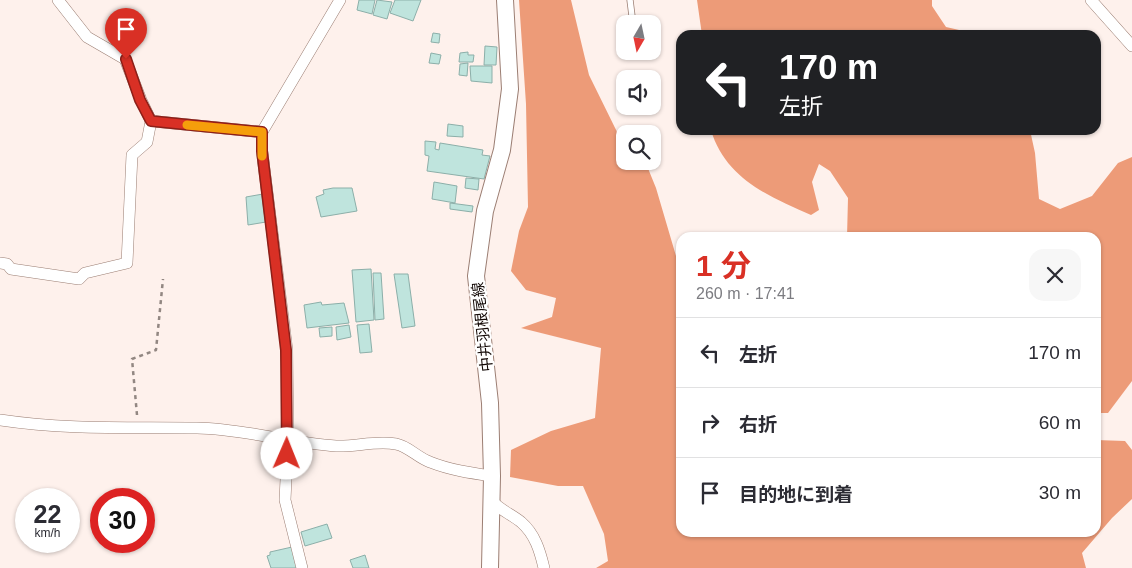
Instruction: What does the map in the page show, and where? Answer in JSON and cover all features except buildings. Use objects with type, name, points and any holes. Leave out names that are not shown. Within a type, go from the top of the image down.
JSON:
[{"type":"main road","name":"中井羽根尾線","points":[[490,568],[492,476],[490,404],[476,276],[485,212],[502,150],[510,89],[505,0]]},
{"type":"street","points":[[0,263],[7,264],[11,269],[79,279],[85,273],[127,263],[132,155],[147,142],[151,121],[137,92],[126,59],[87,37],[58,0]]},
{"type":"street","points":[[302,568],[285,500],[288,438],[286,350],[262,151],[262,132],[340,0]]},
{"type":"street","points":[[1091,0],[1132,46]]},
{"type":"street","points":[[151,121],[262,132]]},
{"type":"street","points":[[0,420],[26,424],[138,429],[197,428],[253,432],[337,446],[377,442],[399,444],[428,462],[461,472],[492,476]]},
{"type":"street","points":[[492,501],[500,509],[522,523],[539,546],[544,568]]},
{"type":"lane","points":[[630,0],[632,15]]},
{"type":"path","points":[[138,429],[132,359],[156,350],[162,279]]},
{"type":"shaded area","points":[[519,0],[571,0],[589,75],[616,130],[616,170],[649,170],[656,188],[676,256],[676,537],[1096,537],[1082,553],[1086,568],[596,568],[608,561],[604,534],[583,486],[558,486],[510,477],[511,450],[551,431],[595,418],[601,348],[521,328],[552,317],[556,298],[526,290],[511,271],[519,231],[528,207],[526,104]]},
{"type":"shaded area","points":[[697,0],[932,0],[932,6],[946,27],[959,30],[701,30]]},
{"type":"shaded area","points":[[713,135],[1031,135],[1035,153],[1039,199],[1060,209],[1092,196],[1118,163],[1132,157],[1132,381],[1108,413],[1101,413],[1101,232],[847,232],[848,198],[830,171],[819,164],[812,182],[819,210],[811,215],[780,201],[750,184],[727,161]]},
{"type":"shaded area","points":[[1101,440],[1125,441],[1132,450],[1132,499],[1101,531]]},
{"type":"slow traffic","points":[[187,125],[262,132],[262,156]]},
{"type":"route","points":[[126,59],[140,100],[151,121],[262,132],[262,151],[286,350],[287,454]]}]
